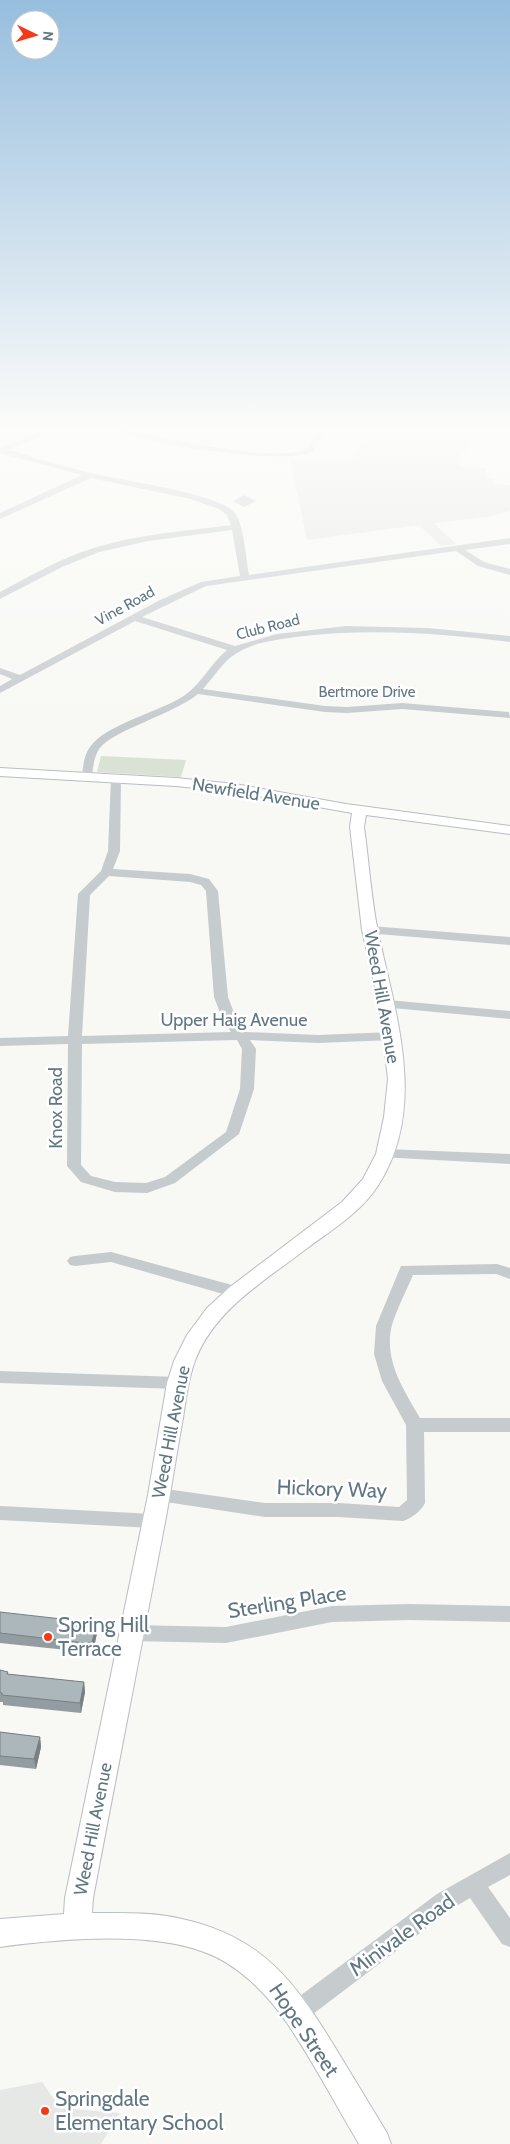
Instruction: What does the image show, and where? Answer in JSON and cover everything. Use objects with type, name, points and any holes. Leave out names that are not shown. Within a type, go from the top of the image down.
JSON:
[{"type":"main road","name":"Newfield Avenue","points":[[0,772],[87,776],[234,788],[360,810],[510,830]]},
{"type":"main road","name":"Weed Hill Avenue","points":[[77,1927],[79,1898],[184,1360],[194,1340],[214,1313],[237,1292],[349,1207],[371,1182],[386,1154],[393,1117],[396,1079],[387,1004],[370,930],[357,827],[360,810]]},
{"type":"main road","name":"Hope Street","points":[[0,1933],[77,1927],[131,1926],[172,1929],[192,1933],[233,1951],[261,1970],[285,1995],[376,2144]]},
{"type":"street","points":[[235,527],[245,577]]},
{"type":"street","points":[[0,596],[53,569],[95,551],[149,538],[236,530]]},
{"type":"street","name":"Vine Road","points":[[0,690],[193,587],[245,577],[510,541]]},
{"type":"street","points":[[457,548],[468,558],[479,564],[510,572]]},
{"type":"street","points":[[134,618],[234,649]]},
{"type":"street","name":"Club Road","points":[[87,776],[89,760],[96,747],[109,736],[184,701],[196,691],[212,670],[234,649],[273,638],[356,628],[394,627],[439,630],[510,639]]},
{"type":"street","points":[[0,671],[21,679]]},
{"type":"street","name":"Bertmore Drive","points":[[196,691],[325,709],[347,710],[402,706],[509,715]]},
{"type":"street","name":"Knox Road","points":[[106,872],[190,878],[205,882],[212,891],[221,997],[229,1018],[249,1048],[247,1090],[232,1134],[170,1180],[147,1188],[114,1187],[86,1179],[74,1166],[75,1039],[84,894],[106,872],[114,851],[116,778]]},
{"type":"street","points":[[370,930],[510,941]]},
{"type":"street","points":[[387,1004],[510,1015]]},
{"type":"street","name":"Upper Haig Avenue","points":[[0,1042],[242,1036],[318,1039],[392,1036]]},
{"type":"street","points":[[386,1154],[510,1159]]},
{"type":"street","points":[[75,1261],[111,1257],[237,1292]]},
{"type":"street","points":[[510,1274],[497,1269],[406,1270],[384,1326],[382,1354],[390,1380],[415,1424],[510,1425]]},
{"type":"street","points":[[0,1377],[178,1383]]},
{"type":"street","name":"Hickory Way","points":[[159,1495],[265,1510],[339,1510],[403,1514],[416,1503],[415,1424]]},
{"type":"street","points":[[0,1513],[154,1520]]},
{"type":"street","name":"Sterling Place","points":[[131,1633],[226,1635],[332,1614],[410,1612],[510,1614]]},
{"type":"street","name":"Minivale Road","points":[[297,2012],[445,1902],[510,1863]]},
{"type":"street","points":[[473,1884],[510,1936]]},
{"type":"shaded area","points":[[304,527],[404,527],[307,540]]},
{"type":"shaded area","points":[[421,527],[438,527],[456,544],[441,546]]},
{"type":"shaded area","points":[[101,756],[186,760],[181,777],[97,772]]},
{"type":"shaded area","name":"Springdale Elementary School","points":[[42,2082],[60,2108],[120,2113],[101,2144],[0,2144],[0,2090]]},
{"type":"building","points":[[0,1612],[97,1623],[92,1642],[85,1643],[0,1633]]},
{"type":"building","points":[[0,1670],[8,1672],[7,1674],[84,1682],[80,1703],[2,1695],[0,1692]]},
{"type":"building","points":[[0,1732],[40,1737],[34,1759],[0,1756]]},
{"type":"place","name":"Spring Hill Terrace","points":[[48,1637]]},
{"type":"place","name":"Springdale Elementary School","points":[[45,2111]]}]
